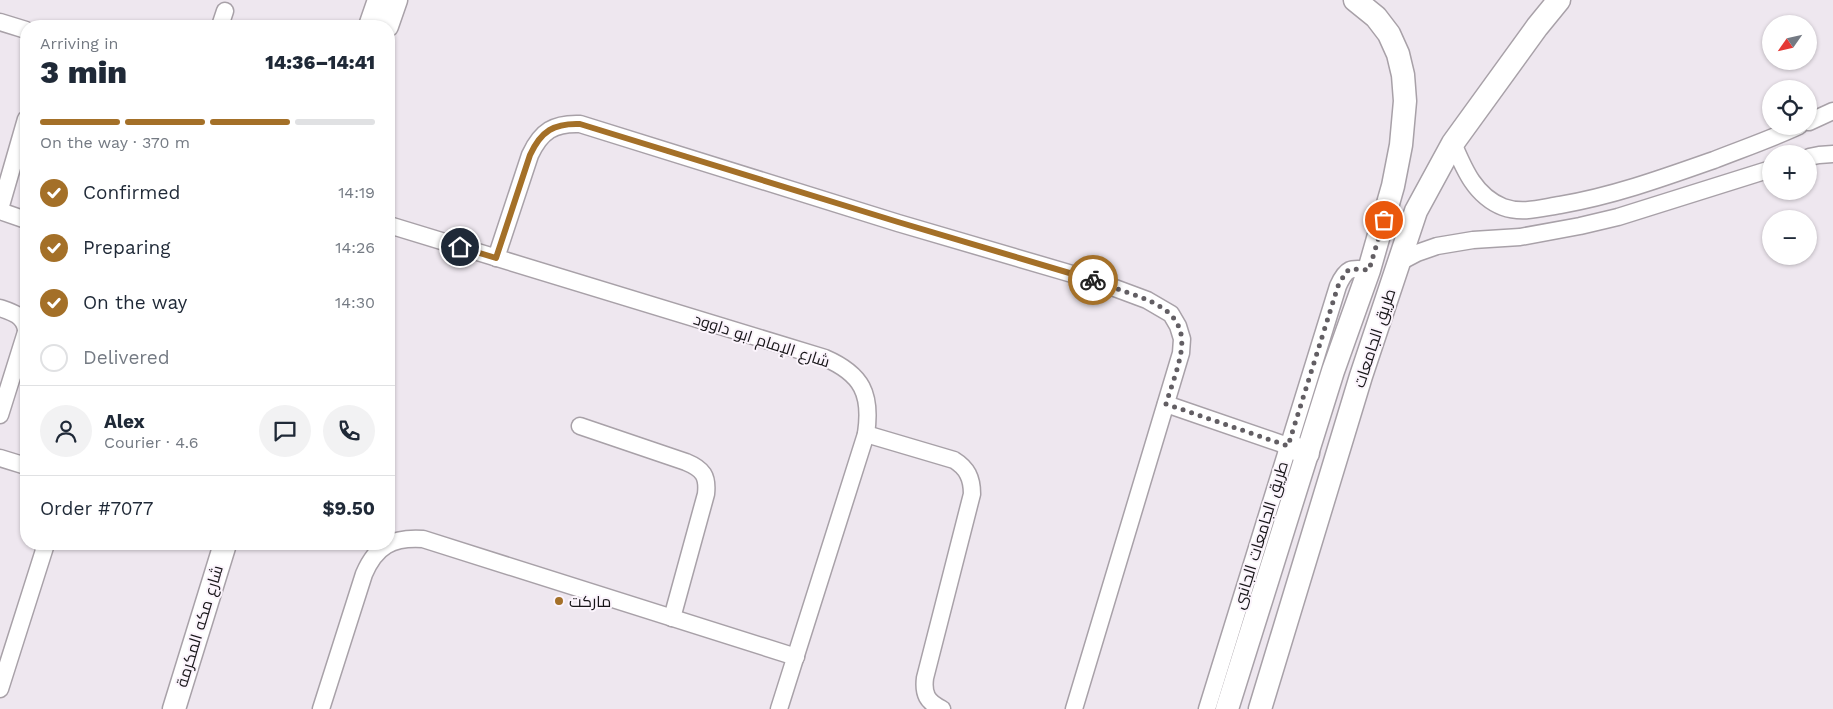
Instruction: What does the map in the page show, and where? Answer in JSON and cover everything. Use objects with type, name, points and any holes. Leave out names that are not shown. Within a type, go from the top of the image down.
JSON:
[{"type":"main road","points":[[372,20],[379,0]]},
{"type":"main road","points":[[389,20],[396,0]]},
{"type":"main road","name":"طريق الجامعات","points":[[1227,709],[1298,449],[1333,371],[1369,270],[1394,186],[1401,145],[1405,101],[1403,75],[1398,54],[1388,34],[1376,17],[1355,0]]},
{"type":"main road","name":"طريق الجامعات","points":[[1260,709],[1361,376],[1416,211],[1453,143],[1537,27],[1559,0]]},
{"type":"main road","points":[[1369,270],[1396,271]]},
{"type":"main road","name":"شارع مكه المكرمة","points":[[158,709],[208,550]]},
{"type":"main road","name":"شارع مكه المكرمة","points":[[174,709],[223,550]]},
{"type":"street","points":[[0,22],[20,28]]},
{"type":"street","points":[[1817,118],[1833,111]]},
{"type":"street","points":[[496,258],[535,143],[554,127],[580,124],[1096,281],[1147,300],[1171,314],[1178,326],[1182,339],[1181,353],[1074,709]]},
{"type":"street","points":[[1453,143],[1478,191],[1490,201],[1504,207],[1536,210],[1612,194],[1680,172],[1776,135]]},
{"type":"street","points":[[20,140],[0,210],[20,218]]},
{"type":"street","points":[[1817,155],[1833,154]]},
{"type":"street","points":[[1396,271],[1417,252],[1436,246],[1473,240],[1520,237],[1580,226],[1618,217],[1762,172]]},
{"type":"street","points":[[1612,194],[1618,217]]},
{"type":"street","name":"شارع الإمام ابو داوود","points":[[395,227],[817,355],[843,366],[857,379],[866,396],[869,415],[866,434],[779,709]]},
{"type":"street","points":[[0,308],[20,317]]},
{"type":"street","points":[[0,414],[20,368]]},
{"type":"street","points":[[1166,404],[1298,449]]},
{"type":"street","points":[[580,426],[698,466],[704,475],[707,485],[706,494],[672,618]]},
{"type":"street","points":[[866,434],[954,460],[962,465],[969,474],[972,484],[972,494],[923,689],[925,697],[935,706],[942,709]]},
{"type":"street","name":"طريق الجامعات الجانبى","points":[[1207,709],[1298,449]]},
{"type":"street","points":[[0,458],[20,464]]},
{"type":"street","points":[[395,541],[408,538],[423,539],[796,657]]},
{"type":"street","points":[[0,689],[6,649],[44,550]]},
{"type":"street","points":[[322,709],[364,574],[370,560],[379,550]]},
{"type":"way so far","points":[[1093,280],[1147,300],[1171,314],[1178,326],[1182,339],[1181,353],[1166,404],[1288,446],[1338,286],[1341,279],[1350,269],[1369,270],[1384,220]]},
{"type":"place","name":"ماركت","points":[[559,601]]},
{"type":"route","points":[[460,247],[496,258],[535,143],[554,127],[580,124],[1093,280]]}]
